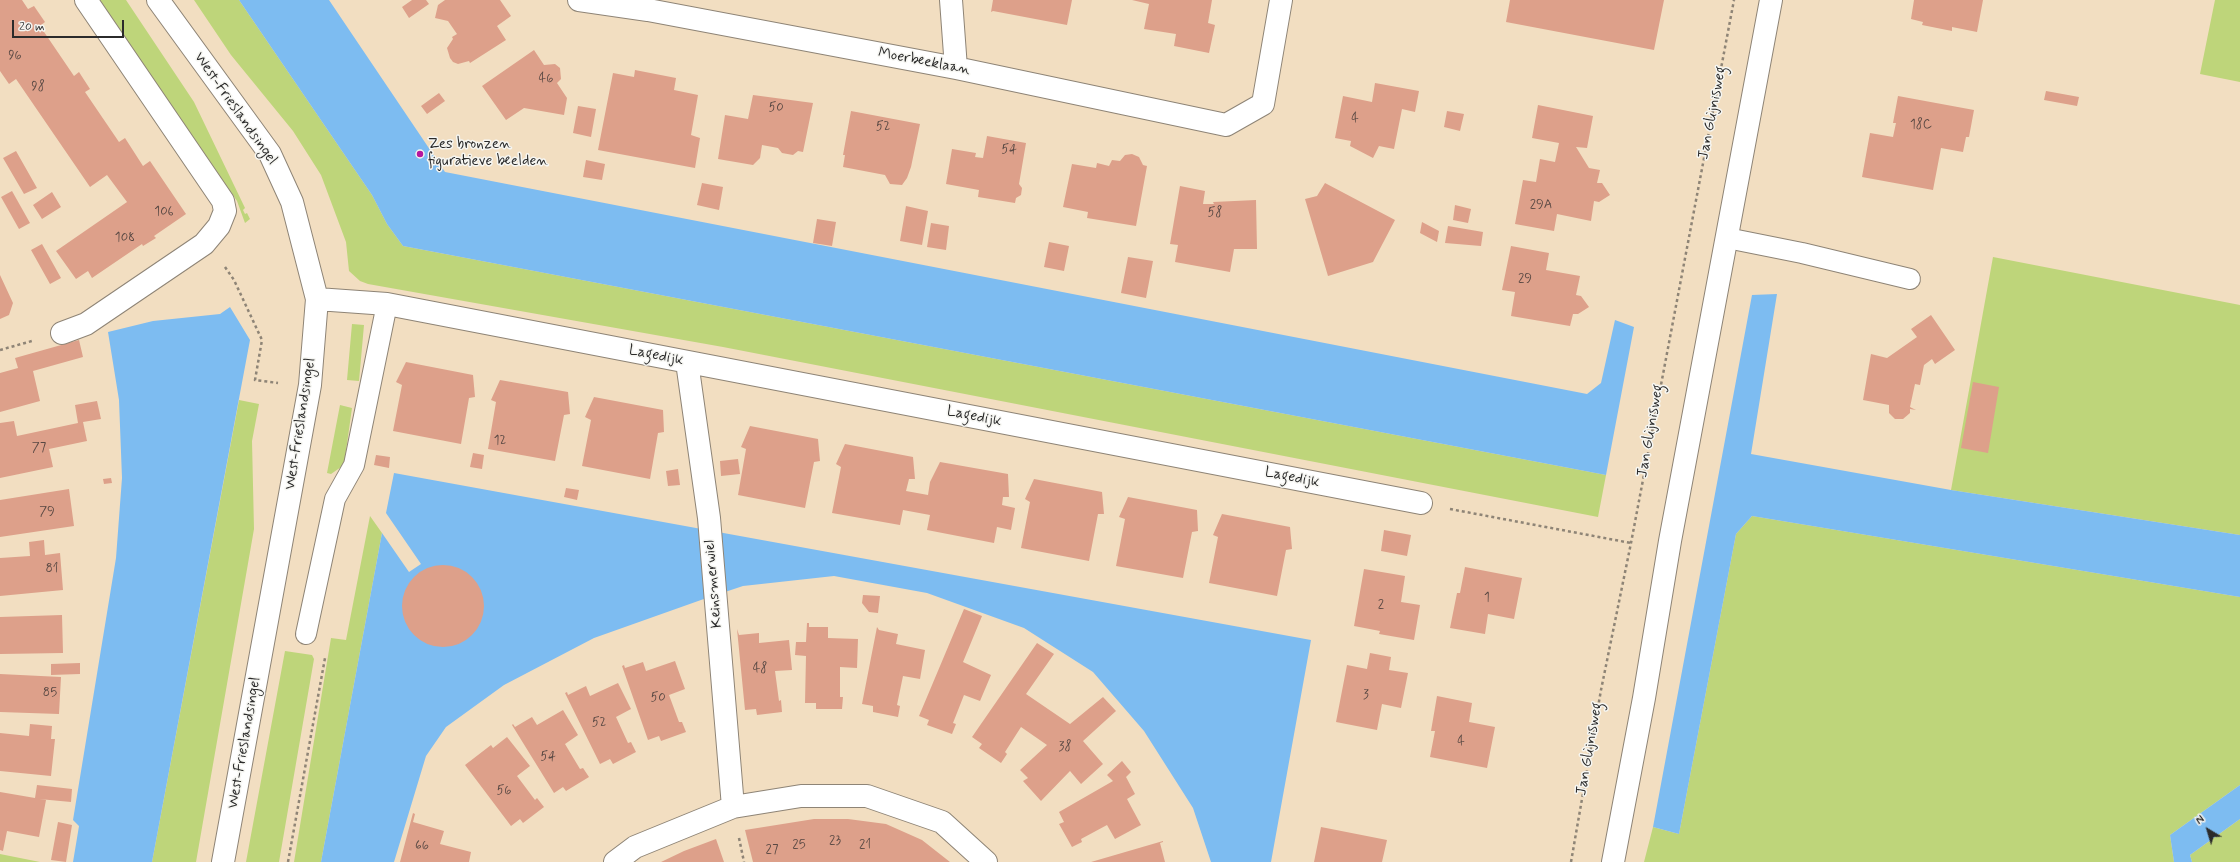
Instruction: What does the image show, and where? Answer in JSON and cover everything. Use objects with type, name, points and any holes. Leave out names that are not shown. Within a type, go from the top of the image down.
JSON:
[{"type":"street","points":[[62,333],[86,324],[204,244],[219,226],[225,211],[223,201],[86,0]]},
{"type":"street","name":"West-Frieslandsingel","points":[[158,0],[270,154],[292,202],[317,299],[310,385],[223,862]]},
{"type":"street","name":"Moerbeeklaan","points":[[579,0],[648,5],[1226,125],[1262,104],[1281,0]]},
{"type":"street","points":[[951,0],[956,68]]},
{"type":"street","points":[[1613,862],[1644,698],[1670,541],[1771,0]]},
{"type":"street","name":"Lagedijk","points":[[317,299],[387,304],[1421,503]]},
{"type":"street","name":"Keinsmerwiel","points":[[688,362],[709,518],[733,807]]},
{"type":"street","points":[[615,862],[635,847],[733,807],[801,796],[867,796],[942,822],[986,862]]},
{"type":"lane","points":[[1726,238],[1802,252],[1910,279]]},
{"type":"lane","points":[[306,634],[335,499],[354,466],[387,304]]},
{"type":"path","name":"Jan Glijnisweg","points":[[1571,862],[1601,690],[1631,544],[1734,0]]},
{"type":"path","points":[[234,280],[262,340]]},
{"type":"path","points":[[1421,503],[1631,544]]},
{"type":"path","points":[[288,862],[326,650],[304,645],[306,634]]},
{"type":"green space","points":[[99,0],[126,0],[194,102],[245,208],[243,210],[245,214],[247,213],[250,219],[245,223],[237,201]]},
{"type":"green space","points":[[194,0],[239,0],[372,195],[387,224],[403,246],[1606,475],[1598,517],[723,347],[368,284],[360,281],[349,271],[346,242],[321,175],[293,131],[231,55]]},
{"type":"green space","points":[[2215,0],[2240,0],[2240,82],[2200,74]]},
{"type":"green space","points":[[1993,257],[2240,305],[2240,535],[1951,490]]},
{"type":"green space","points":[[352,324],[364,325],[359,381],[347,380]]},
{"type":"green space","points":[[239,400],[259,404],[252,441],[254,529],[196,862],[152,862]]},
{"type":"green space","points":[[340,405],[352,408],[344,465],[331,474],[327,473]]},
{"type":"green space","points":[[370,516],[382,533],[321,862],[294,862],[331,638],[346,640]]},
{"type":"green space","points":[[1752,516],[2240,597],[2240,785],[2170,835],[2174,862],[1644,862],[1653,827],[1679,834],[1736,534]]},
{"type":"green space","points":[[285,651],[312,655],[314,659],[279,862],[246,862]]},
{"type":"green space","points":[[2240,819],[2240,862],[2192,862],[2190,855]]},
{"type":"green space","points":[[0,854],[40,862],[0,862]]},
{"type":"water","points":[[239,0],[329,0],[445,172],[1587,394],[1601,383],[1615,320],[1634,327],[1606,475],[403,246],[387,224],[372,195]]},
{"type":"water","points":[[1777,294],[1751,454],[1951,490],[2240,535],[2240,597],[1752,516],[1736,534],[1679,834],[1653,827],[1752,295]]},
{"type":"water","points":[[230,307],[250,340],[152,862],[73,862],[79,826],[73,820],[116,558],[122,478],[119,400],[108,332],[153,321],[220,314]]},
{"type":"water","points":[[394,473],[1311,640],[1271,862],[1211,862],[1193,808],[1144,731],[1093,672],[1024,628],[927,593],[834,576],[743,586],[594,638],[504,685],[446,727],[426,756],[394,862],[321,862],[382,533],[409,572],[421,564],[386,513]]},
{"type":"water","points":[[2240,785],[2240,819],[2190,855],[2192,862],[2174,862],[2170,835]]},
{"type":"building","points":[[0,0],[22,0],[28,9],[34,6],[45,22],[40,26],[74,76],[79,72],[90,89],[85,92],[119,142],[125,138],[143,166],[150,161],[186,214],[154,236],[156,238],[143,246],[142,244],[92,278],[88,271],[76,279],[56,251],[127,202],[107,175],[90,187],[16,79],[9,84],[0,71]]},
{"type":"building","points":[[412,0],[426,0],[429,4],[409,18],[402,7]]},
{"type":"building","points":[[445,0],[500,0],[511,16],[497,26],[506,40],[470,63],[469,61],[458,64],[453,62],[447,48],[453,39],[452,37],[457,34],[448,21],[435,18],[438,5]]},
{"type":"building","points":[[993,0],[1072,0],[1067,25],[993,11],[991,12]]},
{"type":"building","points":[[1132,0],[1212,0],[1208,23],[1215,25],[1209,53],[1174,46],[1176,34],[1144,29],[1149,4]]},
{"type":"building","points":[[1510,0],[1664,0],[1654,50],[1506,22]]},
{"type":"building","points":[[1914,0],[1983,0],[1977,32],[1952,27],[1952,31],[1922,25],[1923,22],[1911,19]]},
{"type":"building","points":[[534,50],[544,65],[555,64],[560,68],[561,79],[557,83],[567,98],[564,115],[524,108],[506,120],[482,86]]},
{"type":"building","points":[[635,70],[676,78],[674,90],[698,95],[691,135],[700,138],[695,168],[598,150],[613,73],[634,77]]},
{"type":"building","points":[[1375,83],[1419,91],[1415,112],[1402,109],[1394,149],[1379,146],[1373,158],[1350,146],[1351,141],[1335,138],[1343,96],[1372,102]]},
{"type":"building","points":[[2046,91],[2079,97],[2077,106],[2044,100]]},
{"type":"building","points":[[439,93],[445,101],[427,114],[421,106]]},
{"type":"building","points":[[753,95],[813,103],[803,152],[798,151],[793,155],[782,153],[778,148],[762,145],[760,158],[753,165],[718,159],[725,115],[748,119]]},
{"type":"building","points":[[1898,96],[1974,110],[1969,137],[1966,137],[1963,152],[1941,148],[1933,190],[1862,177],[1870,133],[1893,137],[1896,123],[1893,123]]},
{"type":"building","points":[[1538,105],[1593,116],[1587,148],[1576,147],[1589,168],[1600,170],[1597,183],[1602,183],[1610,195],[1599,202],[1594,201],[1591,221],[1557,214],[1554,231],[1515,224],[1523,180],[1536,182],[1540,159],[1555,162],[1559,143],[1532,138]]},
{"type":"building","points":[[578,106],[596,109],[591,137],[573,133]]},
{"type":"building","points":[[851,111],[920,124],[911,167],[907,178],[902,185],[890,184],[885,175],[843,167],[845,155],[843,155]]},
{"type":"building","points":[[1447,111],[1464,114],[1460,131],[1444,127]]},
{"type":"building","points":[[987,136],[1026,143],[1019,184],[1022,188],[1021,195],[1016,198],[1015,203],[978,197],[979,190],[946,184],[952,149],[976,153],[975,157],[983,158]]},
{"type":"building","points":[[16,151],[37,188],[24,194],[3,158]]},
{"type":"building","points":[[1132,154],[1139,157],[1143,165],[1147,166],[1136,226],[1087,218],[1088,212],[1063,207],[1072,164],[1096,168],[1097,163],[1109,166],[1112,160],[1120,161],[1125,155]]},
{"type":"building","points":[[586,160],[605,164],[602,180],[583,177]]},
{"type":"building","points":[[702,183],[723,187],[719,210],[697,205]]},
{"type":"building","points":[[1325,183],[1395,220],[1373,262],[1328,276],[1305,199],[1317,196]]},
{"type":"building","points":[[1180,186],[1205,191],[1203,204],[1214,204],[1213,202],[1256,200],[1257,249],[1234,249],[1230,272],[1175,262],[1178,245],[1170,244]]},
{"type":"building","points":[[12,191],[30,223],[19,229],[1,197]]},
{"type":"building","points":[[52,192],[61,207],[42,219],[33,205]]},
{"type":"building","points":[[1455,205],[1471,209],[1468,223],[1453,220]]},
{"type":"building","points":[[906,206],[928,211],[922,245],[900,241]]},
{"type":"building","points":[[817,219],[836,222],[832,246],[813,243]]},
{"type":"building","points":[[1422,222],[1439,231],[1437,242],[1420,233]]},
{"type":"building","points":[[931,223],[949,226],[946,250],[927,247]]},
{"type":"building","points":[[1448,226],[1483,232],[1481,246],[1445,243]]},
{"type":"building","points":[[1049,242],[1069,246],[1064,271],[1044,267]]},
{"type":"building","points":[[42,244],[61,278],[50,284],[31,250]]},
{"type":"building","points":[[1511,246],[1549,253],[1546,270],[1580,276],[1576,295],[1581,296],[1589,307],[1578,314],[1573,314],[1570,326],[1511,316],[1515,292],[1502,290]]},
{"type":"building","points":[[1128,257],[1153,261],[1146,298],[1121,293]]},
{"type":"building","points":[[0,275],[13,303],[9,315],[0,319]]},
{"type":"building","points":[[1931,315],[1955,350],[1935,364],[1932,359],[1924,365],[1920,385],[1915,384],[1910,407],[1916,410],[1910,409],[1910,413],[1903,419],[1895,419],[1889,413],[1889,405],[1863,400],[1871,354],[1887,358],[1917,337],[1911,329]]},
{"type":"building","points":[[79,340],[83,357],[33,371],[40,401],[0,412],[0,373],[18,368],[15,358]]},
{"type":"building","points":[[406,362],[473,375],[475,397],[469,398],[461,444],[393,431],[402,385],[396,382]]},
{"type":"building","points":[[500,380],[568,392],[570,414],[564,415],[555,461],[488,449],[496,402],[491,400]]},
{"type":"building","points":[[1973,382],[1999,387],[1988,453],[1961,448]]},
{"type":"building","points":[[594,397],[663,410],[664,432],[658,433],[650,479],[582,466],[591,420],[585,417]]},
{"type":"building","points":[[97,401],[101,419],[83,422],[87,441],[49,449],[53,467],[0,478],[0,423],[14,421],[17,436],[78,423],[75,405]]},
{"type":"building","points":[[750,426],[818,439],[820,461],[814,462],[805,508],[738,495],[746,449],[741,447]]},
{"type":"building","points":[[845,444],[913,457],[915,479],[909,479],[906,491],[928,495],[930,482],[940,462],[1008,474],[1009,497],[1003,497],[1002,505],[1015,508],[1011,530],[997,527],[994,543],[927,530],[930,515],[903,510],[900,525],[832,513],[841,467],[836,464]]},
{"type":"building","points":[[473,453],[484,455],[482,469],[470,467]]},
{"type":"building","points":[[376,455],[390,457],[389,468],[374,465]]},
{"type":"building","points":[[738,459],[740,474],[721,476],[720,461]]},
{"type":"building","points":[[678,469],[680,485],[668,486],[666,471]]},
{"type":"building","points":[[111,478],[112,483],[104,484],[103,479]]},
{"type":"building","points":[[1034,479],[1102,492],[1104,514],[1098,514],[1089,561],[1021,548],[1030,502],[1025,499]]},
{"type":"building","points":[[566,488],[579,490],[577,500],[564,497]]},
{"type":"building","points":[[69,489],[74,526],[0,537],[0,500]]},
{"type":"building","points":[[1128,497],[1197,510],[1198,531],[1192,532],[1183,578],[1116,566],[1125,519],[1119,517]]},
{"type":"building","points":[[1222,514],[1290,527],[1292,549],[1286,550],[1277,596],[1209,583],[1218,537],[1213,535]]},
{"type":"building","points":[[1384,530],[1411,535],[1407,556],[1381,551]]},
{"type":"building","points":[[44,540],[45,555],[60,553],[63,590],[0,596],[0,558],[30,556],[29,542]]},
{"type":"building","points":[[443,565],[459,568],[472,577],[481,590],[484,606],[481,622],[472,635],[459,644],[443,647],[427,644],[414,635],[405,622],[402,606],[405,590],[414,577],[427,568]]},
{"type":"building","points":[[1465,567],[1522,578],[1514,619],[1488,614],[1485,634],[1450,628],[1457,593],[1460,593]]},
{"type":"building","points":[[1364,569],[1405,576],[1401,602],[1420,605],[1414,640],[1379,634],[1380,631],[1354,626]]},
{"type":"building","points":[[863,595],[880,596],[878,613],[869,612],[862,603]]},
{"type":"building","points":[[964,609],[982,616],[963,662],[991,675],[980,701],[964,695],[953,723],[956,724],[952,734],[927,725],[929,720],[919,716]]},
{"type":"building","points":[[62,615],[63,653],[0,654],[0,617]]},
{"type":"building","points":[[807,623],[809,623],[809,627],[828,627],[828,638],[858,639],[857,668],[840,667],[840,697],[843,697],[842,709],[816,709],[816,703],[805,703],[806,656],[795,655],[796,642],[806,642]]},
{"type":"building","points":[[877,627],[879,630],[898,634],[896,644],[925,650],[920,679],[903,676],[897,705],[900,706],[898,717],[873,712],[873,706],[862,704]]},
{"type":"building","points":[[737,629],[739,635],[759,633],[759,643],[789,640],[792,670],[775,671],[782,712],[757,715],[756,709],[745,710]]},
{"type":"building","points":[[1037,643],[1054,654],[1026,694],[1070,724],[1103,697],[1116,711],[1083,741],[1103,764],[1081,784],[1070,771],[1041,801],[1023,781],[1028,778],[1020,770],[1047,745],[1021,727],[1005,752],[1007,754],[1001,763],[979,748],[982,744],[972,737]]},
{"type":"building","points":[[1370,653],[1391,657],[1389,670],[1408,673],[1401,708],[1382,704],[1377,730],[1336,722],[1347,665],[1367,669]]},
{"type":"building","points":[[675,661],[685,689],[669,695],[679,722],[682,722],[686,732],[661,741],[659,736],[648,740],[622,666],[624,665],[625,668],[643,662],[646,671]]},
{"type":"building","points":[[80,663],[80,674],[51,675],[51,664]]},
{"type":"building","points":[[0,674],[61,677],[59,714],[0,712]]},
{"type":"building","points":[[618,683],[631,709],[616,717],[628,743],[631,742],[636,752],[613,764],[610,759],[600,764],[565,693],[567,692],[568,695],[586,686],[590,696]]},
{"type":"building","points":[[1437,696],[1472,703],[1469,722],[1495,727],[1487,768],[1430,757],[1435,731],[1431,731]]},
{"type":"building","points":[[563,710],[578,735],[565,744],[580,769],[583,768],[589,777],[566,791],[563,787],[554,793],[512,725],[513,724],[515,727],[532,717],[537,725]]},
{"type":"building","points":[[30,724],[52,726],[51,739],[55,739],[51,776],[0,771],[0,733],[29,736]]},
{"type":"building","points":[[507,737],[530,766],[517,776],[535,800],[537,798],[544,807],[523,823],[520,819],[511,826],[465,765],[491,745],[493,748]]},
{"type":"building","points":[[1122,761],[1131,772],[1126,777],[1135,794],[1127,799],[1141,825],[1115,839],[1107,825],[1081,839],[1082,842],[1072,847],[1059,824],[1064,822],[1059,812],[1113,781],[1107,775]]},
{"type":"building","points":[[37,785],[72,789],[71,802],[39,799],[46,800],[39,837],[7,831],[3,851],[0,850],[0,792],[35,798]]},
{"type":"building","points":[[413,813],[415,814],[413,822],[444,831],[440,844],[471,852],[469,862],[400,862]]},
{"type":"building","points":[[814,819],[848,819],[886,824],[922,840],[950,862],[753,862],[745,830]]},
{"type":"building","points":[[58,822],[72,825],[66,862],[51,860]]},
{"type":"building","points":[[1321,827],[1387,840],[1382,862],[1314,862]]},
{"type":"building","points":[[716,839],[724,862],[661,862],[684,851]]},
{"type":"building","points":[[1163,841],[1160,843],[1165,862],[1091,862]]},
{"type":"place","name":"Zes bronzen figuratieve beelden","points":[[420,154]]}]
